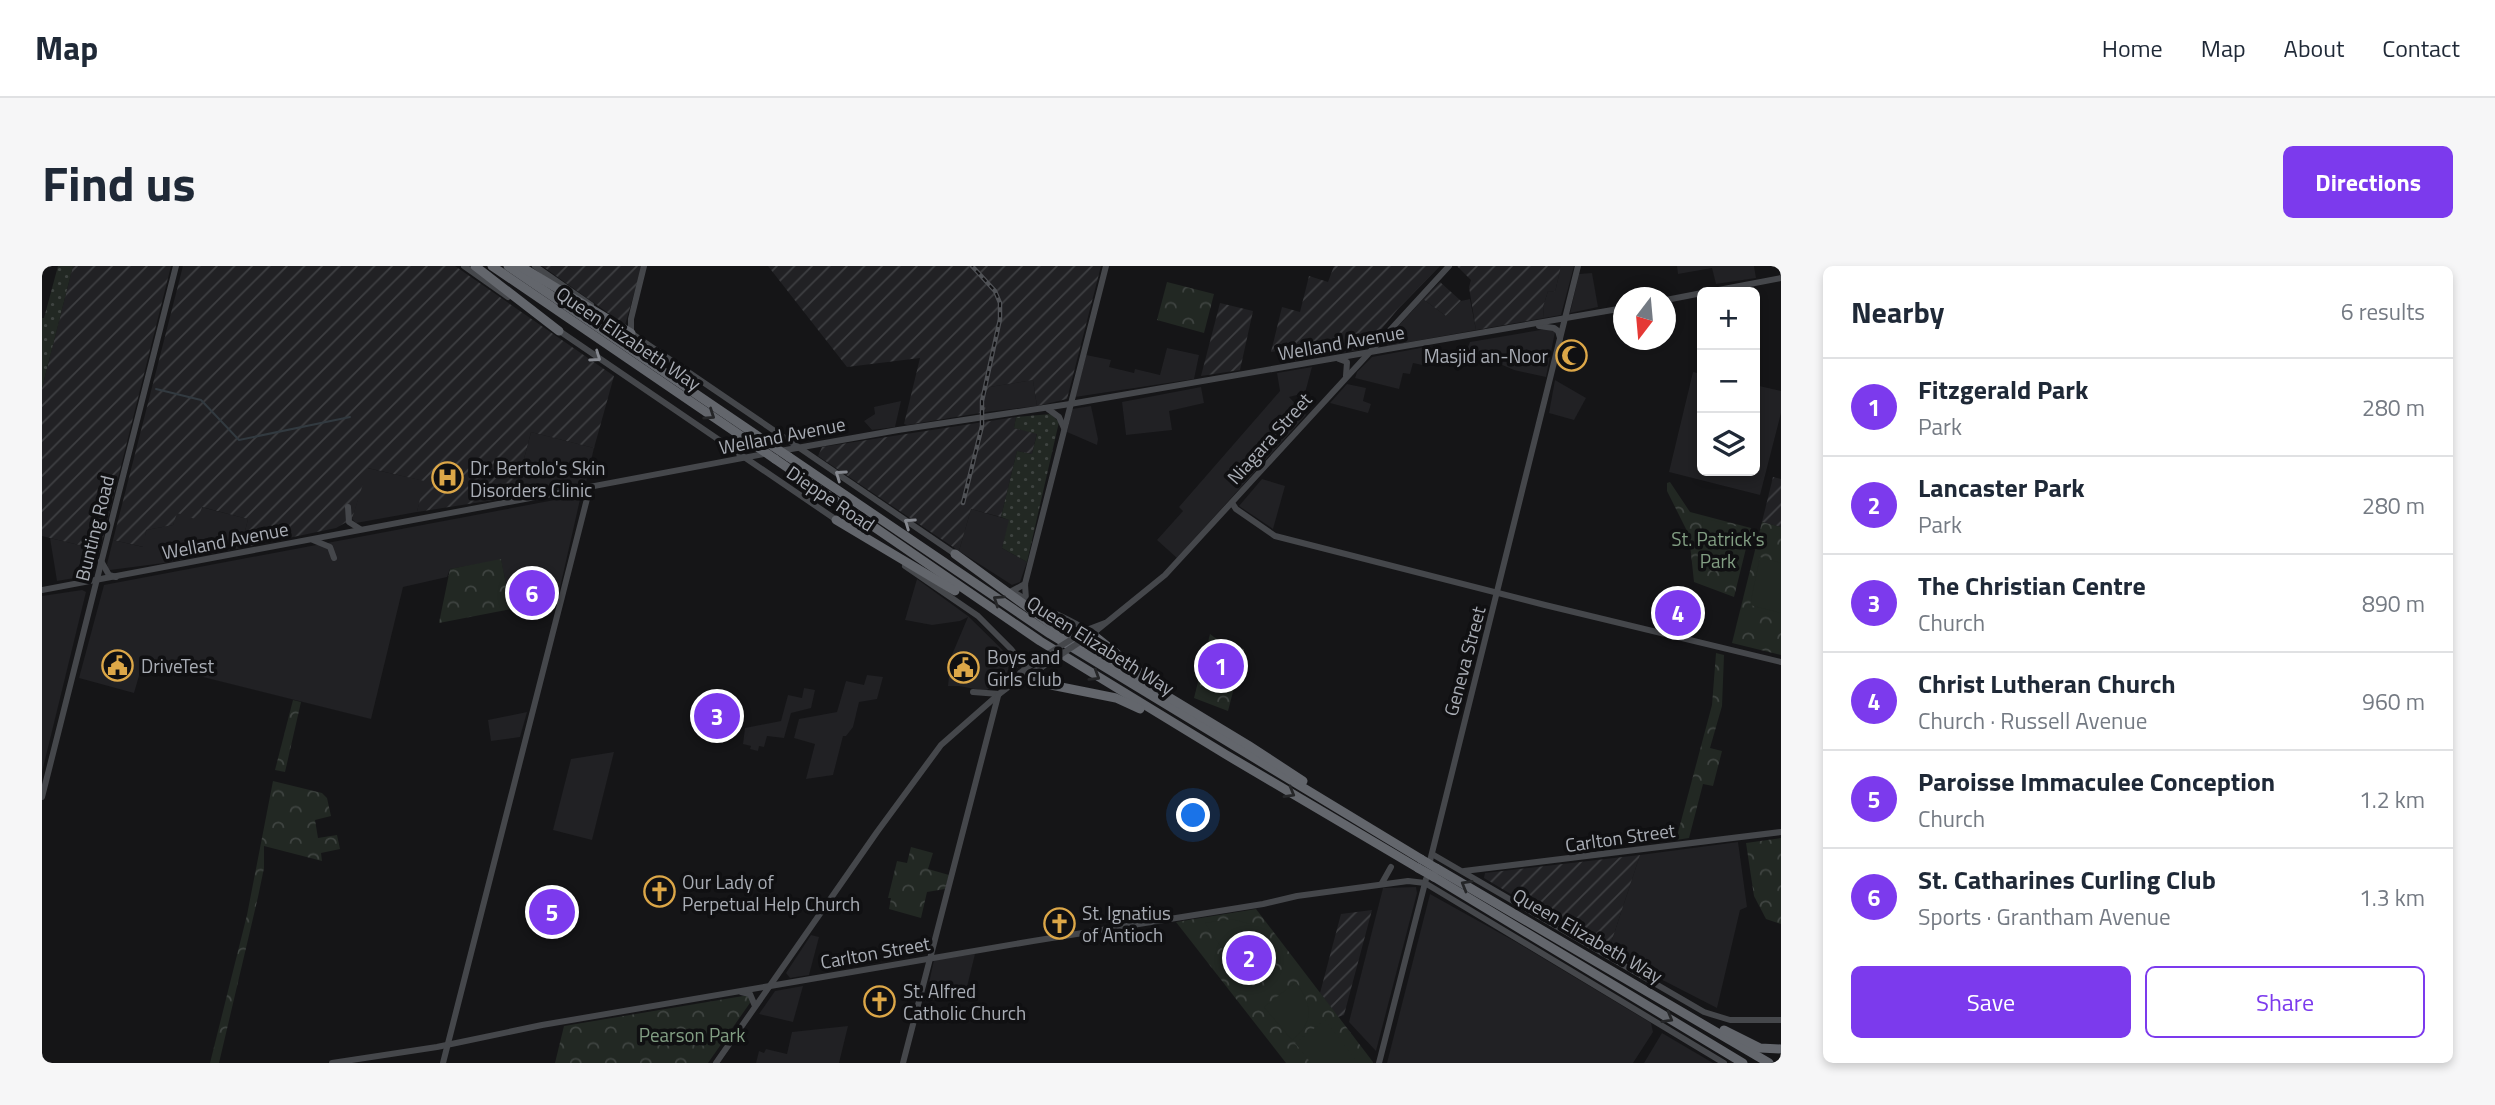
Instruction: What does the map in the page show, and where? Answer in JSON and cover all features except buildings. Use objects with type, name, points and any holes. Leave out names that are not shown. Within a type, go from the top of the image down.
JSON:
[{"type":"highway","points":[[475,266],[559,331]]},
{"type":"highway","name":"Queen Elizabeth Way","points":[[492,266],[1017,626],[1225,754],[1652,993],[1769,1063]]},
{"type":"highway","name":"Queen Elizabeth Way","points":[[508,266],[1069,647],[1328,803],[1419,863]]},
{"type":"highway","points":[[520,266],[631,333]]},
{"type":"highway","points":[[836,520],[1017,626]]},
{"type":"highway","points":[[955,554],[1063,633],[1275,762],[1310,786],[1328,803]]},
{"type":"highway","points":[[1086,634],[1184,706]]},
{"type":"highway","points":[[1028,671],[1037,680],[1055,687],[1116,698],[1225,754]]},
{"type":"highway","name":"Queen Elizabeth Way","points":[[1435,872],[1743,1063]]},
{"type":"highway","points":[[1652,993],[1760,1048],[1781,1049]]},
{"type":"main road","name":"Bunting Road","points":[[42,797],[176,266]]},
{"type":"main road","name":"Dieppe Road","points":[[464,266],[969,609],[993,630],[1028,671]]},
{"type":"main road","points":[[535,266],[619,325],[626,325],[631,319]]},
{"type":"main road","points":[[645,266],[631,319],[631,333],[955,554],[1026,600],[1086,634]]},
{"type":"main road","points":[[1026,600],[1025,584],[1106,266]]},
{"type":"main road","name":"Niagara Street","points":[[716,1063],[941,745],[1028,671],[1035,662],[1105,623],[1165,575],[1448,266]]},
{"type":"main road","name":"Geneva Street","points":[[1379,1063],[1578,266]]},
{"type":"main road","points":[[1736,287],[1781,278]]},
{"type":"main road","points":[[1676,298],[1697,294]]},
{"type":"main road","name":"Welland Avenue","points":[[42,590],[799,447],[1070,404],[1613,310]]},
{"type":"main road","points":[[1530,326],[1554,328],[1558,331],[1560,342]]},
{"type":"main road","points":[[1333,359],[1347,362],[1345,379]]},
{"type":"main road","points":[[1046,408],[1059,417],[1064,428]]},
{"type":"main road","points":[[816,459],[815,451],[820,444]]},
{"type":"main road","points":[[723,462],[728,458],[729,447]]},
{"type":"main road","points":[[443,1063],[590,487]]},
{"type":"main road","points":[[1232,503],[1275,536],[1498,594],[1781,662]]},
{"type":"main road","points":[[348,507],[349,522],[362,530]]},
{"type":"main road","points":[[311,540],[330,547],[334,558]]},
{"type":"main road","points":[[101,561],[109,575],[118,577]]},
{"type":"main road","points":[[1012,591],[1025,584]]},
{"type":"main road","points":[[71,585],[87,590],[91,602]]},
{"type":"main road","name":"Niagara Street","points":[[1028,671],[1042,667],[1086,634]]},
{"type":"main road","points":[[904,1063],[999,694],[973,692]]},
{"type":"main road","points":[[986,705],[992,722]]},
{"type":"main road","name":"Carlton Street","points":[[1464,871],[1781,832]]},
{"type":"main road","points":[[1432,854],[1704,1012],[1730,1020],[1781,1019]]},
{"type":"main road","points":[[1380,884],[1391,867]]},
{"type":"main road","name":"Carlton Street","points":[[331,1063],[930,958],[1380,884],[1408,881],[1425,883]]},
{"type":"main road","points":[[1425,883],[1724,1063]]},
{"type":"main road","points":[[786,962],[784,978],[794,981]]},
{"type":"main road","points":[[739,992],[750,994],[755,1006]]},
{"type":"shaded area","points":[[73,266],[171,266],[100,550],[42,536],[42,388]]},
{"type":"shaded area","points":[[183,266],[455,266],[614,376],[594,448],[531,432],[514,497],[417,512],[424,481],[368,468],[352,519],[336,528],[241,548],[248,519],[202,507],[198,520],[177,513],[173,525],[146,530],[144,547],[113,540]]},
{"type":"shaded area","points":[[542,266],[642,266],[625,325]]},
{"type":"shaded area","points":[[768,266],[1101,266],[1067,399],[1037,406],[1033,380],[989,387],[984,399],[986,412],[907,425],[904,424],[920,358],[847,367]]},
{"type":"shaded area","points":[[1334,266],[1440,266],[1398,309],[1365,349],[1291,361],[1289,349],[1271,352],[1282,307],[1300,312],[1309,276],[1328,282]]},
{"type":"shaded area","points":[[1457,266],[1561,266],[1555,292],[1548,291],[1543,307],[1544,318],[1476,330],[1469,287],[1471,280]]},
{"type":"shaded area","points":[[1561,266],[1574,266],[1561,315],[1544,318],[1543,307],[1548,291],[1555,292]]},
{"type":"shaded area","points":[[1677,266],[1754,266],[1756,278],[1716,284],[1712,268],[1678,274]]},
{"type":"shaded area","points":[[1592,273],[1598,307],[1570,313],[1579,274]]},
{"type":"shaded area","points":[[1440,282],[1461,301],[1446,316],[1423,299]]},
{"type":"shaded area","points":[[1423,299],[1446,316],[1461,301],[1470,299],[1476,330],[1388,346],[1384,342]]},
{"type":"shaded area","points":[[1220,303],[1253,311],[1240,370],[1201,376]]},
{"type":"shaded area","points":[[1552,328],[1555,332],[1546,377],[1514,370],[1470,351],[1468,347],[1470,342]]},
{"type":"shaded area","points":[[1431,346],[1427,366],[1413,363],[1410,374],[1403,373],[1399,389],[1355,378],[1357,372],[1372,357]]},
{"type":"shaded area","points":[[1167,348],[1199,355],[1194,379],[1075,397],[1086,355],[1111,360],[1109,367],[1160,375]]},
{"type":"shaded area","points":[[1312,367],[1305,393],[1289,397],[1306,415],[1177,558],[1157,540],[1183,511],[1179,507],[1280,391],[1277,373]]},
{"type":"shaded area","points":[[1693,372],[1697,373],[1697,476],[1760,476],[1760,386],[1781,391],[1781,413],[1760,495],[1669,472]]},
{"type":"shaded area","points":[[1033,380],[1037,406],[986,412],[984,399],[989,387]]},
{"type":"shaded area","points":[[1555,380],[1586,398],[1574,420],[1549,413]]},
{"type":"shaded area","points":[[1347,384],[1366,388],[1363,401],[1371,404],[1368,413],[1330,403]]},
{"type":"shaded area","points":[[1201,387],[1204,403],[1169,411],[1172,430],[1126,435],[1122,402]]},
{"type":"shaded area","points":[[901,401],[895,427],[872,430],[864,421],[875,414],[874,407]]},
{"type":"shaded area","points":[[1091,406],[1097,445],[1067,432],[1072,409]]},
{"type":"shaded area","points":[[1016,417],[1014,428],[1037,433],[1032,454],[1017,451],[1001,517],[971,509],[959,551],[818,456],[822,447]]},
{"type":"shaded area","points":[[531,432],[594,448],[586,482],[583,485],[514,497]]},
{"type":"shaded area","points":[[367,468],[425,481],[417,512],[356,523],[352,519]]},
{"type":"shaded area","points":[[1773,477],[1781,479],[1781,527],[1762,522]]},
{"type":"shaded area","points":[[1262,479],[1285,486],[1273,529],[1239,506]]},
{"type":"shaded area","points":[[581,495],[557,601],[511,609],[501,560],[450,569],[447,577],[403,587],[371,719],[143,662],[134,693],[79,678],[104,585]]},
{"type":"shaded area","points":[[201,507],[248,519],[241,548],[164,563],[110,570],[108,568],[113,540],[143,547],[146,530],[173,525],[176,513]]},
{"type":"shaded area","points":[[971,509],[1010,520],[1002,548],[1027,562],[1020,582],[1012,585],[959,551]]},
{"type":"shaded area","points":[[50,538],[100,550],[92,575],[57,581]]},
{"type":"shaded area","points":[[917,579],[968,616],[1019,666],[1011,676],[985,691],[948,686],[951,657],[968,617],[960,621],[932,625],[905,620]]},
{"type":"shaded area","points":[[82,590],[86,592],[42,772],[42,596]]},
{"type":"shaded area","points":[[867,675],[883,677],[877,699],[859,702],[853,727],[843,736],[833,775],[806,779],[815,744],[794,738],[799,719],[837,712],[846,681],[864,685]]},
{"type":"shaded area","points":[[804,688],[815,690],[811,708],[791,713],[784,738],[767,736],[764,747],[759,746],[758,751],[743,744],[745,728],[781,721],[788,695],[802,698]]},
{"type":"shaded area","points":[[527,712],[520,737],[491,741],[488,720]]},
{"type":"shaded area","points":[[614,752],[592,840],[553,830],[571,759]]},
{"type":"shaded area","points":[[1738,842],[1747,907],[1740,910],[1717,1008],[1608,952],[1640,855]]},
{"type":"shaded area","points":[[1640,855],[1608,952],[1484,878],[1485,873]]},
{"type":"shaded area","points":[[1416,887],[1417,893],[1376,1051],[1349,1022],[1383,888]]},
{"type":"shaded area","points":[[1430,894],[1651,1023],[1653,1032],[1633,1063],[1387,1063]]},
{"type":"shaded area","points":[[1372,910],[1344,1015],[1338,1017],[1320,993],[1341,914]]},
{"type":"shaded area","points":[[811,935],[819,937],[809,975],[790,978],[786,973]]},
{"type":"shaded area","points":[[975,954],[965,995],[925,1001],[934,960]]},
{"type":"shaded area","points":[[803,986],[793,1022],[759,1014],[775,991]]},
{"type":"shaded area","points":[[848,1026],[839,1063],[756,1063],[759,1051],[764,1053],[766,1049],[787,1054],[792,1032]]},
{"type":"shaded area","points":[[1662,1033],[1713,1063],[1644,1063]]},
{"type":"green space","points":[[58,266],[73,266],[42,388],[42,318]]},
{"type":"green space","points":[[1167,282],[1214,294],[1204,333],[1157,320]]},
{"type":"green space","points":[[1051,414],[1059,422],[1027,562],[1002,548],[1009,520],[1001,517],[1017,451],[1032,454],[1037,434],[1014,428],[1016,417]]},
{"type":"green space","name":"St. Patrick's Park","points":[[1670,482],[1690,512],[1751,528],[1734,597],[1694,582],[1689,535],[1667,491],[1667,483]]},
{"type":"green space","points":[[1703,518],[1739,527],[1742,532],[1733,565],[1713,553],[1709,547],[1704,534]]},
{"type":"green space","points":[[1762,522],[1781,527],[1781,655],[1732,643]]},
{"type":"green space","points":[[1760,557],[1781,563],[1781,613],[1750,605]]},
{"type":"green space","points":[[501,559],[511,609],[439,623],[450,569]]},
{"type":"green space","points":[[1210,634],[1222,643],[1244,649],[1228,711],[1194,698]]},
{"type":"green space","points":[[1716,653],[1724,655],[1722,706],[1710,748],[1722,751],[1713,786],[1703,784],[1689,838],[1676,840],[1712,705]]},
{"type":"green space","points":[[293,700],[301,702],[285,772],[275,770]]},
{"type":"green space","points":[[273,781],[322,793],[327,798],[331,816],[315,820],[318,838],[337,835],[340,849],[321,853],[322,861],[264,846],[264,868],[258,897],[219,1063],[210,1063],[247,915]]},
{"type":"green space","points":[[1781,838],[1781,924],[1766,919],[1754,896],[1746,843]]},
{"type":"green space","points":[[911,847],[933,853],[928,869],[949,875],[945,889],[927,892],[921,918],[889,909],[891,898],[888,898],[897,861],[907,863]]},
{"type":"green space","points":[[1256,909],[1373,1063],[1286,1063],[1176,922]]},
{"type":"green space","points":[[1232,919],[1250,924],[1266,941],[1231,962],[1205,923]]},
{"type":"green space","points":[[1296,982],[1309,1012],[1305,1026],[1292,1040],[1264,1007]]},
{"type":"green space","name":"Pearson Park","points":[[749,995],[752,1000],[708,1063],[555,1063],[564,1026]]},
{"type":"green space","points":[[1325,1020],[1358,1063],[1311,1063],[1295,1043]]},
{"type":"waterway","points":[[156,389],[201,400],[239,440],[350,417]]},
{"type":"railway","points":[[963,503],[982,426],[982,401],[1000,319],[1000,303],[995,291],[972,266]]},
{"type":"place","name":"Masjid an-Noor","points":[[1571,355]]},
{"type":"place","name":"Dr. Bertolo's Skin Disorders Clinic","points":[[447,478]]},
{"type":"place","name":"St. Catharines Curling Club","points":[[532,593]]},
{"type":"place","name":"Christ Lutheran Church","points":[[1678,613]]},
{"type":"place","name":"DriveTest","points":[[118,665]]},
{"type":"place","name":"Fitzgerald Park","points":[[1221,666]]},
{"type":"place","name":"Boys and Girls Club","points":[[964,667]]},
{"type":"place","name":"The Christian Centre","points":[[717,716]]},
{"type":"place","name":"Our Lady of Perpetual Help Church","points":[[659,892]]},
{"type":"place","name":"Paroisse Immaculee Conception","points":[[552,912]]},
{"type":"place","name":"St. Ignatius of Antioch","points":[[1059,923]]},
{"type":"place","name":"Lancaster Park","points":[[1249,958]]},
{"type":"place","name":"St. Alfred Catholic Church","points":[[880,1001]]}]
